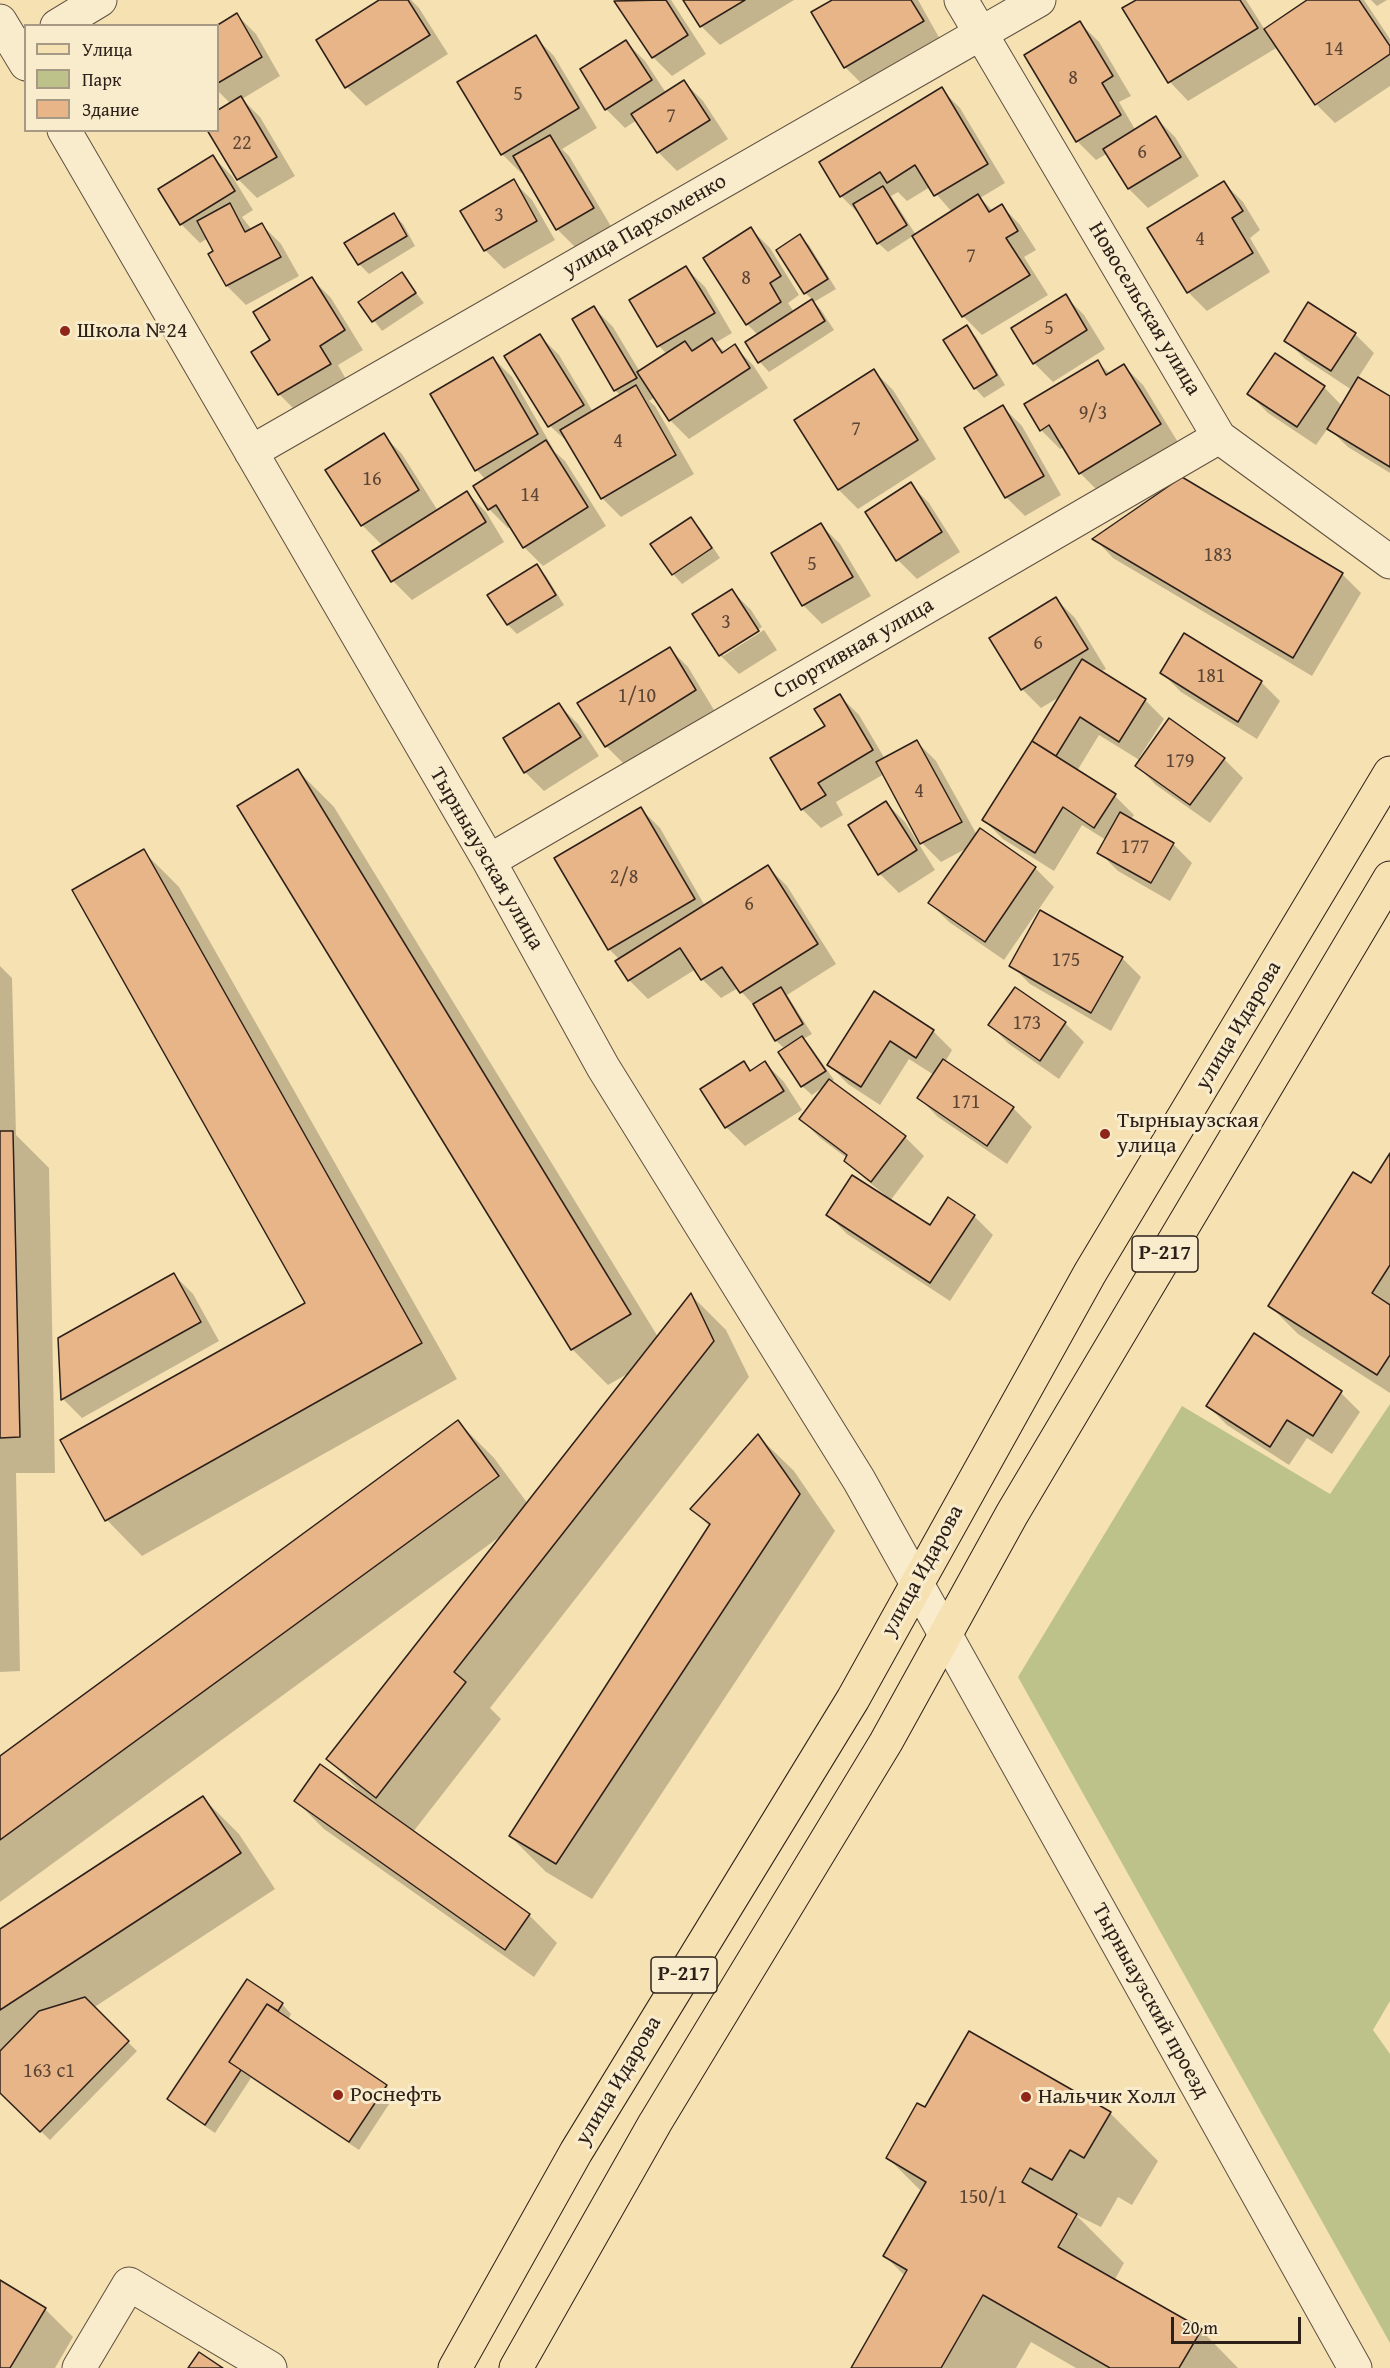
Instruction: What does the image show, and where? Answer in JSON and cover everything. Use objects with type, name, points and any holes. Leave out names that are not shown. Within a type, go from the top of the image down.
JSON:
[{"type":"main road","name":"улица Идарова","points":[[454,2368],[576,2152],[853,1699],[1090,1273],[1390,773]]},
{"type":"main road","name":"Р-217","points":[[516,2368],[655,2123],[886,1742],[1012,1514],[1390,878]]},
{"type":"street","points":[[60,24],[100,0]]},
{"type":"street","name":"Новосельская улица","points":[[961,0],[1219,437],[1390,562]]},
{"type":"street","name":"улица Пархоменко","points":[[251,452],[1039,0]]},
{"type":"street","points":[[0,21],[22,52]]},
{"type":"street","name":"Тырныаузская улица","points":[[65,132],[489,861],[603,1067],[859,1480],[946,1634]]},
{"type":"street","name":"Спортивная улица","points":[[489,861],[1219,437]]},
{"type":"street","name":"Тырныаузский проезд","points":[[946,1634],[1355,2368]]},
{"type":"street","points":[[79,2368],[129,2284],[270,2368]]},
{"type":"green space","points":[[1390,1404],[1390,2001],[1373,2030],[1390,2054],[1390,2343],[1018,1677],[1182,1406],[1330,1494]]},
{"type":"building","points":[[379,0],[408,0],[430,35],[345,88],[316,40]]},
{"type":"building","points":[[666,0],[688,35],[652,58],[614,1]]},
{"type":"building","points":[[683,0],[745,0],[700,27]]},
{"type":"building","points":[[832,0],[911,0],[924,21],[844,68],[811,12]]},
{"type":"building","points":[[1136,0],[1240,0],[1258,28],[1168,83],[1122,8]]},
{"type":"building","points":[[1307,0],[1359,0],[1390,46],[1390,54],[1315,105],[1264,29]]},
{"type":"building","points":[[237,13],[262,57],[219,82],[219,24]]},
{"type":"building","points":[[1080,21],[1113,76],[1102,83],[1121,115],[1076,142],[1024,55]]},
{"type":"building","points":[[536,35],[579,108],[501,155],[457,82]]},
{"type":"building","points":[[626,40],[652,80],[605,110],[580,69]]},
{"type":"building","points":[[684,80],[710,120],[657,153],[631,114]]},
{"type":"building","points":[[942,87],[988,164],[934,196],[915,165],[887,183],[880,172],[840,197],[819,162]]},
{"type":"building","points":[[241,96],[277,157],[237,180],[208,132],[219,132],[219,109]]},
{"type":"building","points":[[1156,116],[1181,157],[1128,189],[1103,149]]},
{"type":"building","points":[[550,135],[594,208],[556,230],[513,156]]},
{"type":"building","points":[[213,155],[235,191],[180,225],[158,189]]},
{"type":"building","points":[[514,179],[537,221],[484,251],[460,211]]},
{"type":"building","points":[[1224,181],[1243,211],[1232,218],[1253,253],[1187,293],[1147,228]]},
{"type":"building","points":[[883,186],[907,225],[877,244],[853,204]]},
{"type":"building","points":[[978,194],[989,212],[1002,204],[1018,231],[1006,238],[1030,275],[962,317],[912,236]]},
{"type":"building","points":[[230,203],[245,232],[262,223],[281,257],[226,286],[208,254],[213,251],[197,221]]},
{"type":"building","points":[[394,213],[407,236],[358,265],[344,243]]},
{"type":"building","points":[[751,227],[781,276],[770,283],[781,302],[746,325],[703,258]]},
{"type":"building","points":[[800,234],[828,279],[804,294],[776,250]]},
{"type":"building","points":[[686,266],[715,313],[657,347],[629,300]]},
{"type":"building","points":[[402,272],[416,293],[372,322],[358,302]]},
{"type":"building","points":[[312,277],[345,330],[320,346],[331,364],[278,395],[251,352],[270,340],[253,312]]},
{"type":"building","points":[[1066,294],[1087,330],[1033,364],[1011,328]]},
{"type":"building","points":[[812,299],[825,321],[758,363],[745,342]]},
{"type":"building","points":[[1308,302],[1356,333],[1331,371],[1284,341]]},
{"type":"building","points":[[594,306],[637,378],[614,391],[572,319]]},
{"type":"building","points":[[967,325],[997,375],[974,389],[943,340]]},
{"type":"building","points":[[540,334],[584,405],[548,427],[504,356]]},
{"type":"building","points":[[712,338],[722,353],[735,344],[750,368],[669,421],[637,372],[685,341],[692,351]]},
{"type":"building","points":[[1275,353],[1325,386],[1297,427],[1247,394]]},
{"type":"building","points":[[493,357],[538,434],[475,471],[430,394]]},
{"type":"building","points":[[1098,360],[1106,375],[1124,364],[1161,424],[1079,474],[1049,425],[1040,431],[1024,404]]},
{"type":"building","points":[[874,369],[918,440],[838,490],[794,420]]},
{"type":"building","points":[[1358,377],[1390,396],[1390,467],[1327,429]]},
{"type":"building","points":[[636,385],[676,455],[601,499],[560,430]]},
{"type":"building","points":[[1003,405],[1044,476],[1005,498],[964,428]]},
{"type":"building","points":[[384,433],[419,490],[361,526],[325,470]]},
{"type":"building","points":[[546,440],[588,507],[523,548],[496,505],[488,510],[473,486]]},
{"type":"building","points":[[1182,477],[1343,573],[1293,658],[1092,539]]},
{"type":"building","points":[[911,482],[942,532],[896,561],[865,512]]},
{"type":"building","points":[[467,491],[486,522],[391,582],[372,551]]},
{"type":"building","points":[[691,517],[712,548],[672,575],[650,544]]},
{"type":"building","points":[[821,523],[853,577],[802,606],[771,553]]},
{"type":"building","points":[[537,564],[556,595],[507,625],[487,595]]},
{"type":"building","points":[[732,589],[759,631],[719,656],[692,614]]},
{"type":"building","points":[[1056,597],[1088,649],[1021,690],[989,638]]},
{"type":"building","points":[[1184,633],[1262,681],[1238,722],[1160,673]]},
{"type":"building","points":[[670,647],[696,690],[605,747],[577,703]]},
{"type":"building","points":[[1082,659],[1146,699],[1119,742],[1080,717],[1056,756],[1032,741]]},
{"type":"building","points":[[840,694],[873,750],[818,783],[826,795],[801,810],[770,758],[825,726],[814,709]]},
{"type":"building","points":[[559,703],[581,737],[524,773],[503,738]]},
{"type":"building","points":[[1169,718],[1225,758],[1190,805],[1135,766]]},
{"type":"building","points":[[917,740],[962,822],[920,844],[876,762]]},
{"type":"building","points":[[1032,741],[1116,794],[1094,828],[1063,807],[1035,853],[982,820]]},
{"type":"building","points":[[298,769],[631,1314],[571,1350],[237,806]]},
{"type":"building","points":[[886,801],[917,850],[878,875],[848,825]]},
{"type":"building","points":[[641,807],[695,899],[608,950],[554,858]]},
{"type":"building","points":[[1120,812],[1174,843],[1151,883],[1097,853]]},
{"type":"building","points":[[980,828],[1036,867],[985,942],[928,903]]},
{"type":"building","points":[[144,849],[422,1343],[105,1521],[60,1440],[305,1303],[72,890]]},
{"type":"building","points":[[768,865],[818,944],[740,993],[722,967],[701,980],[680,948],[628,981],[615,961]]},
{"type":"building","points":[[1040,910],[1123,957],[1091,1013],[1009,966]]},
{"type":"building","points":[[781,987],[803,1024],[775,1041],[753,1004]]},
{"type":"building","points":[[1015,987],[1066,1022],[1040,1061],[988,1025]]},
{"type":"building","points":[[874,991],[934,1030],[916,1058],[890,1041],[861,1087],[827,1065]]},
{"type":"building","points":[[802,1036],[826,1071],[801,1087],[778,1052]]},
{"type":"building","points":[[943,1059],[1014,1107],[987,1146],[917,1098]]},
{"type":"building","points":[[744,1061],[750,1071],[765,1061],[784,1091],[725,1128],[700,1089]]},
{"type":"building","points":[[829,1079],[906,1136],[871,1182],[844,1161],[847,1155],[799,1119]]},
{"type":"building","points":[[0,1131],[13,1131],[20,1437],[0,1438]]},
{"type":"building","points":[[1390,1153],[1390,1265],[1372,1293],[1390,1305],[1390,1355],[1377,1375],[1268,1306],[1353,1172],[1371,1183]]},
{"type":"building","points":[[852,1175],[930,1225],[948,1197],[975,1215],[930,1283],[826,1215]]},
{"type":"building","points":[[174,1273],[201,1322],[61,1400],[58,1338]]},
{"type":"building","points":[[691,1293],[714,1341],[454,1672],[466,1682],[376,1798],[326,1759]]},
{"type":"building","points":[[1254,1333],[1342,1391],[1313,1436],[1287,1420],[1270,1447],[1206,1406]]},
{"type":"building","points":[[458,1420],[499,1476],[0,1840],[0,1756]]},
{"type":"building","points":[[758,1434],[800,1494],[556,1864],[509,1836],[710,1524],[690,1509]]},
{"type":"building","points":[[320,1764],[530,1914],[505,1950],[294,1801]]},
{"type":"building","points":[[203,1796],[241,1853],[0,2010],[0,1929]]},
{"type":"building","points":[[247,1979],[283,2003],[278,2011],[267,2004],[229,2062],[241,2070],[205,2125],[167,2099]]},
{"type":"building","points":[[85,1997],[129,2041],[40,2132],[0,2093],[0,2051],[39,2011]]},
{"type":"building","points":[[267,2004],[387,2085],[349,2142],[229,2062]]},
{"type":"building","points":[[969,2031],[1111,2112],[1084,2158],[1070,2150],[1052,2180],[1030,2168],[1022,2182],[1077,2214],[1058,2247],[1202,2329],[1179,2368],[1110,2368],[983,2295],[941,2368],[851,2368],[907,2270],[883,2256],[926,2182],[886,2158],[917,2103],[925,2107]]},
{"type":"building","points":[[0,2280],[46,2308],[10,2368],[0,2368]]},
{"type":"building","points":[[199,2352],[223,2368],[188,2368]]},
{"type":"place","name":"Школа №24","points":[[65,331]]},
{"type":"place","name":"Тырныаузская улица","points":[[1105,1134]]},
{"type":"place","name":"Роснефть","points":[[338,2095]]},
{"type":"place","name":"Нальчик Холл","points":[[1026,2097]]}]
